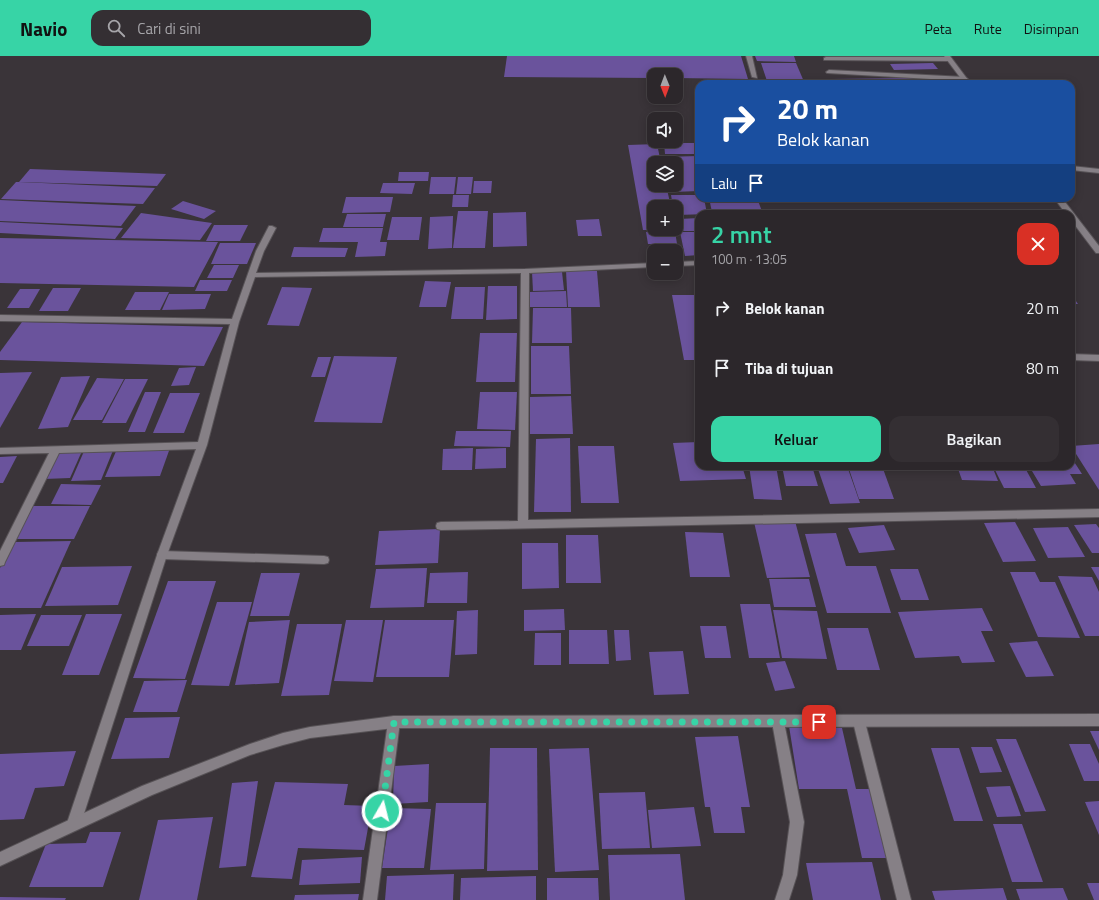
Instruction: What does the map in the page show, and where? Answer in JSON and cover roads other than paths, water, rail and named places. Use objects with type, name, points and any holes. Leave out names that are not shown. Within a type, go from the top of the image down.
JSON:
[{"type":"street","points":[[749,56],[755,77]]},
{"type":"street","points":[[826,59],[948,58],[964,80]]},
{"type":"street","points":[[829,72],[939,80]]},
{"type":"street","points":[[1075,168],[1099,171]]},
{"type":"street","points":[[1061,202],[1068,210]]},
{"type":"street","points":[[1075,219],[1099,251]]},
{"type":"street","points":[[74,824],[162,555],[202,445],[235,322],[253,275],[260,251],[272,228]]},
{"type":"street","points":[[683,264],[695,263]]},
{"type":"street","points":[[253,275],[525,271],[647,265]]},
{"type":"street","points":[[523,524],[525,271]]},
{"type":"street","points":[[0,318],[235,322]]},
{"type":"street","points":[[1075,357],[1099,358]]},
{"type":"street","points":[[0,451],[202,445]]},
{"type":"street","points":[[0,562],[56,449]]},
{"type":"street","points":[[441,526],[1099,514]]},
{"type":"street","points":[[162,555],[324,560]]},
{"type":"street","points":[[0,859],[179,777],[225,759],[283,739],[341,728],[394,722],[859,722],[1099,720]]},
{"type":"street","points":[[370,900],[394,722]]},
{"type":"street","points":[[778,722],[797,822],[790,875],[782,900]]},
{"type":"street","points":[[859,722],[904,900]]}]
